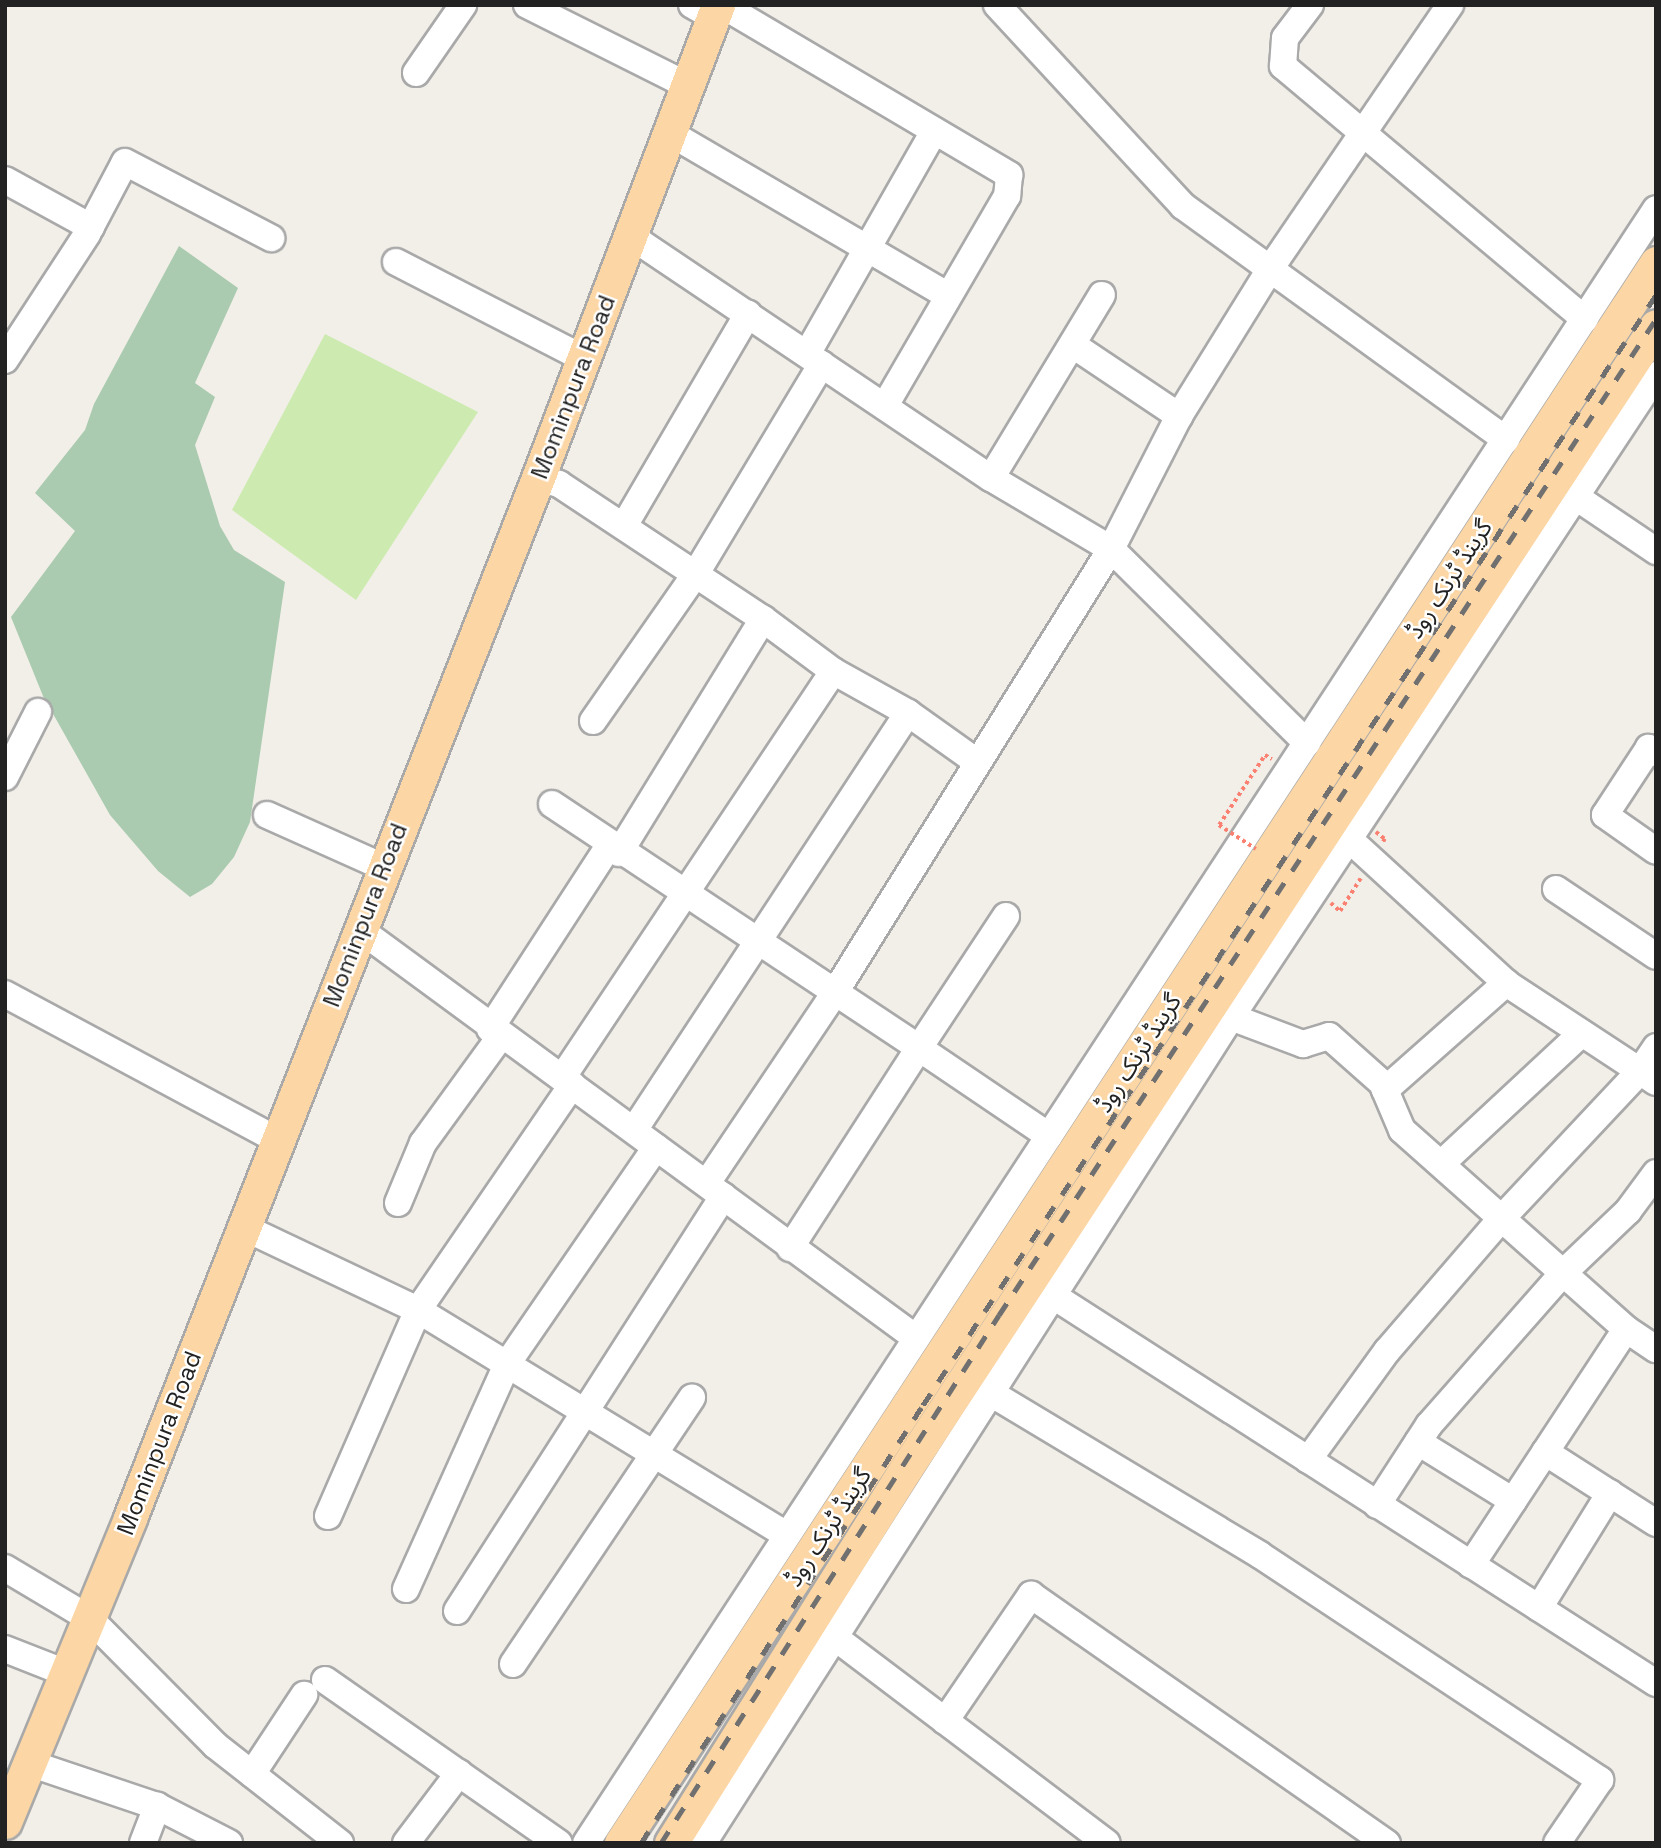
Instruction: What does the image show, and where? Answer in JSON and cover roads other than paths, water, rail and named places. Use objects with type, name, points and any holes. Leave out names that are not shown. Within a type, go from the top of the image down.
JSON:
[{"type":"main road","name":"Mominpura Road","points":[[5,1822],[89,1618],[538,478],[687,85],[712,8]]},
{"type":"main road","name":"گرینڈ ٹرنک روڈ","points":[[621,1843],[1656,264]]},
{"type":"main road","name":"گرینڈ ٹرنک روڈ","points":[[694,1838],[905,1470],[1433,687],[1656,327]]},
{"type":"main road","points":[[877,1451],[905,1470]]},
{"type":"street","points":[[416,74],[463,5]]},
{"type":"street","points":[[527,5],[687,85]]},
{"type":"street","points":[[997,5],[1183,206],[1506,440]]},
{"type":"street","points":[[1310,5],[1285,38],[1283,66],[1362,135],[1585,319]]},
{"type":"street","points":[[457,1611],[583,1410],[834,994],[1111,549],[1180,416],[1270,269],[1450,5]]},
{"type":"street","points":[[712,8],[1001,167],[1010,184],[885,406]]},
{"type":"street","points":[[593,721],[695,575],[815,359],[867,248],[934,131]]},
{"type":"street","points":[[668,132],[947,295]]},
{"type":"street","points":[[5,360],[91,227],[125,162],[271,238]]},
{"type":"street","points":[[5,180],[91,227]]},
{"type":"street","points":[[586,1843],[1656,209]]},
{"type":"street","points":[[629,235],[991,478],[1111,549],[1307,743]]},
{"type":"street","points":[[397,262],[584,359]]},
{"type":"street","points":[[991,478],[1102,295]]},
{"type":"street","points":[[624,526],[748,314]]},
{"type":"street","points":[[1073,345],[1180,416]]},
{"type":"street","points":[[694,1838],[836,1639],[989,1392],[1348,838],[1433,687],[1576,497],[1656,376]]},
{"type":"street","points":[[538,478],[559,484],[624,526],[763,619],[833,671],[908,713],[977,762]]},
{"type":"street","points":[[1576,497],[1656,551]]},
{"type":"street","points":[[398,1203],[423,1143],[763,619]]},
{"type":"street","points":[[328,1516],[418,1310],[567,1082],[684,893],[833,671]]},
{"type":"street","points":[[5,777],[37,712]]},
{"type":"street","points":[[634,1130],[908,713]]},
{"type":"street","points":[[1656,752],[1649,748],[1605,815],[1656,851]]},
{"type":"street","points":[[551,804],[614,849],[1049,1136]]},
{"type":"street","points":[[267,815],[383,867]]},
{"type":"street","points":[[1348,838],[1506,982],[1648,1077]]},
{"type":"street","points":[[1556,890],[1656,956]]},
{"type":"street","points":[[790,1248],[1006,916]]},
{"type":"street","points":[[359,929],[495,1033],[634,1130],[790,1248],[916,1338]]},
{"type":"street","points":[[1385,1090],[1506,982]]},
{"type":"street","points":[[5,994],[277,1140]]},
{"type":"street","points":[[1231,1017],[1303,1044],[1329,1036],[1385,1090],[1402,1130],[1563,1273],[1646,1337],[1545,1452],[1471,1565]]},
{"type":"street","points":[[1441,1164],[1582,1033]]},
{"type":"street","points":[[1308,1460],[1387,1351],[1502,1218],[1648,1077],[1656,1047]]},
{"type":"street","points":[[406,1589],[507,1364],[656,1147]]},
{"type":"street","points":[[1377,1505],[1418,1442],[1563,1273],[1628,1211],[1656,1173]]},
{"type":"street","points":[[243,1227],[418,1310],[788,1535]]},
{"type":"street","points":[[1052,1295],[1656,1683]]},
{"type":"street","points":[[989,1392],[1260,1555],[1600,1780],[1558,1843]]},
{"type":"street","points":[[513,1664],[692,1398]]},
{"type":"street","points":[[1418,1442],[1513,1501]]},
{"type":"street","points":[[1545,1452],[1656,1523]]},
{"type":"street","points":[[1539,1608],[1610,1493]]},
{"type":"street","points":[[5,1568],[89,1618],[215,1745],[340,1843]]},
{"type":"street","points":[[945,1721],[1031,1595],[1387,1843]]},
{"type":"street","points":[[836,1639],[1107,1843]]},
{"type":"street","points":[[5,1649],[65,1673]]},
{"type":"street","points":[[252,1774],[314,1687],[459,1773],[559,1843]]},
{"type":"street","points":[[29,1763],[157,1806],[229,1843]]},
{"type":"street","points":[[406,1843],[459,1773]]},
{"type":"street","points":[[143,1843],[157,1806]]},
{"type":"railway","points":[[641,1843],[923,1405],[1656,295]]},
{"type":"railway","points":[[661,1843],[999,1315],[1656,319]]}]
